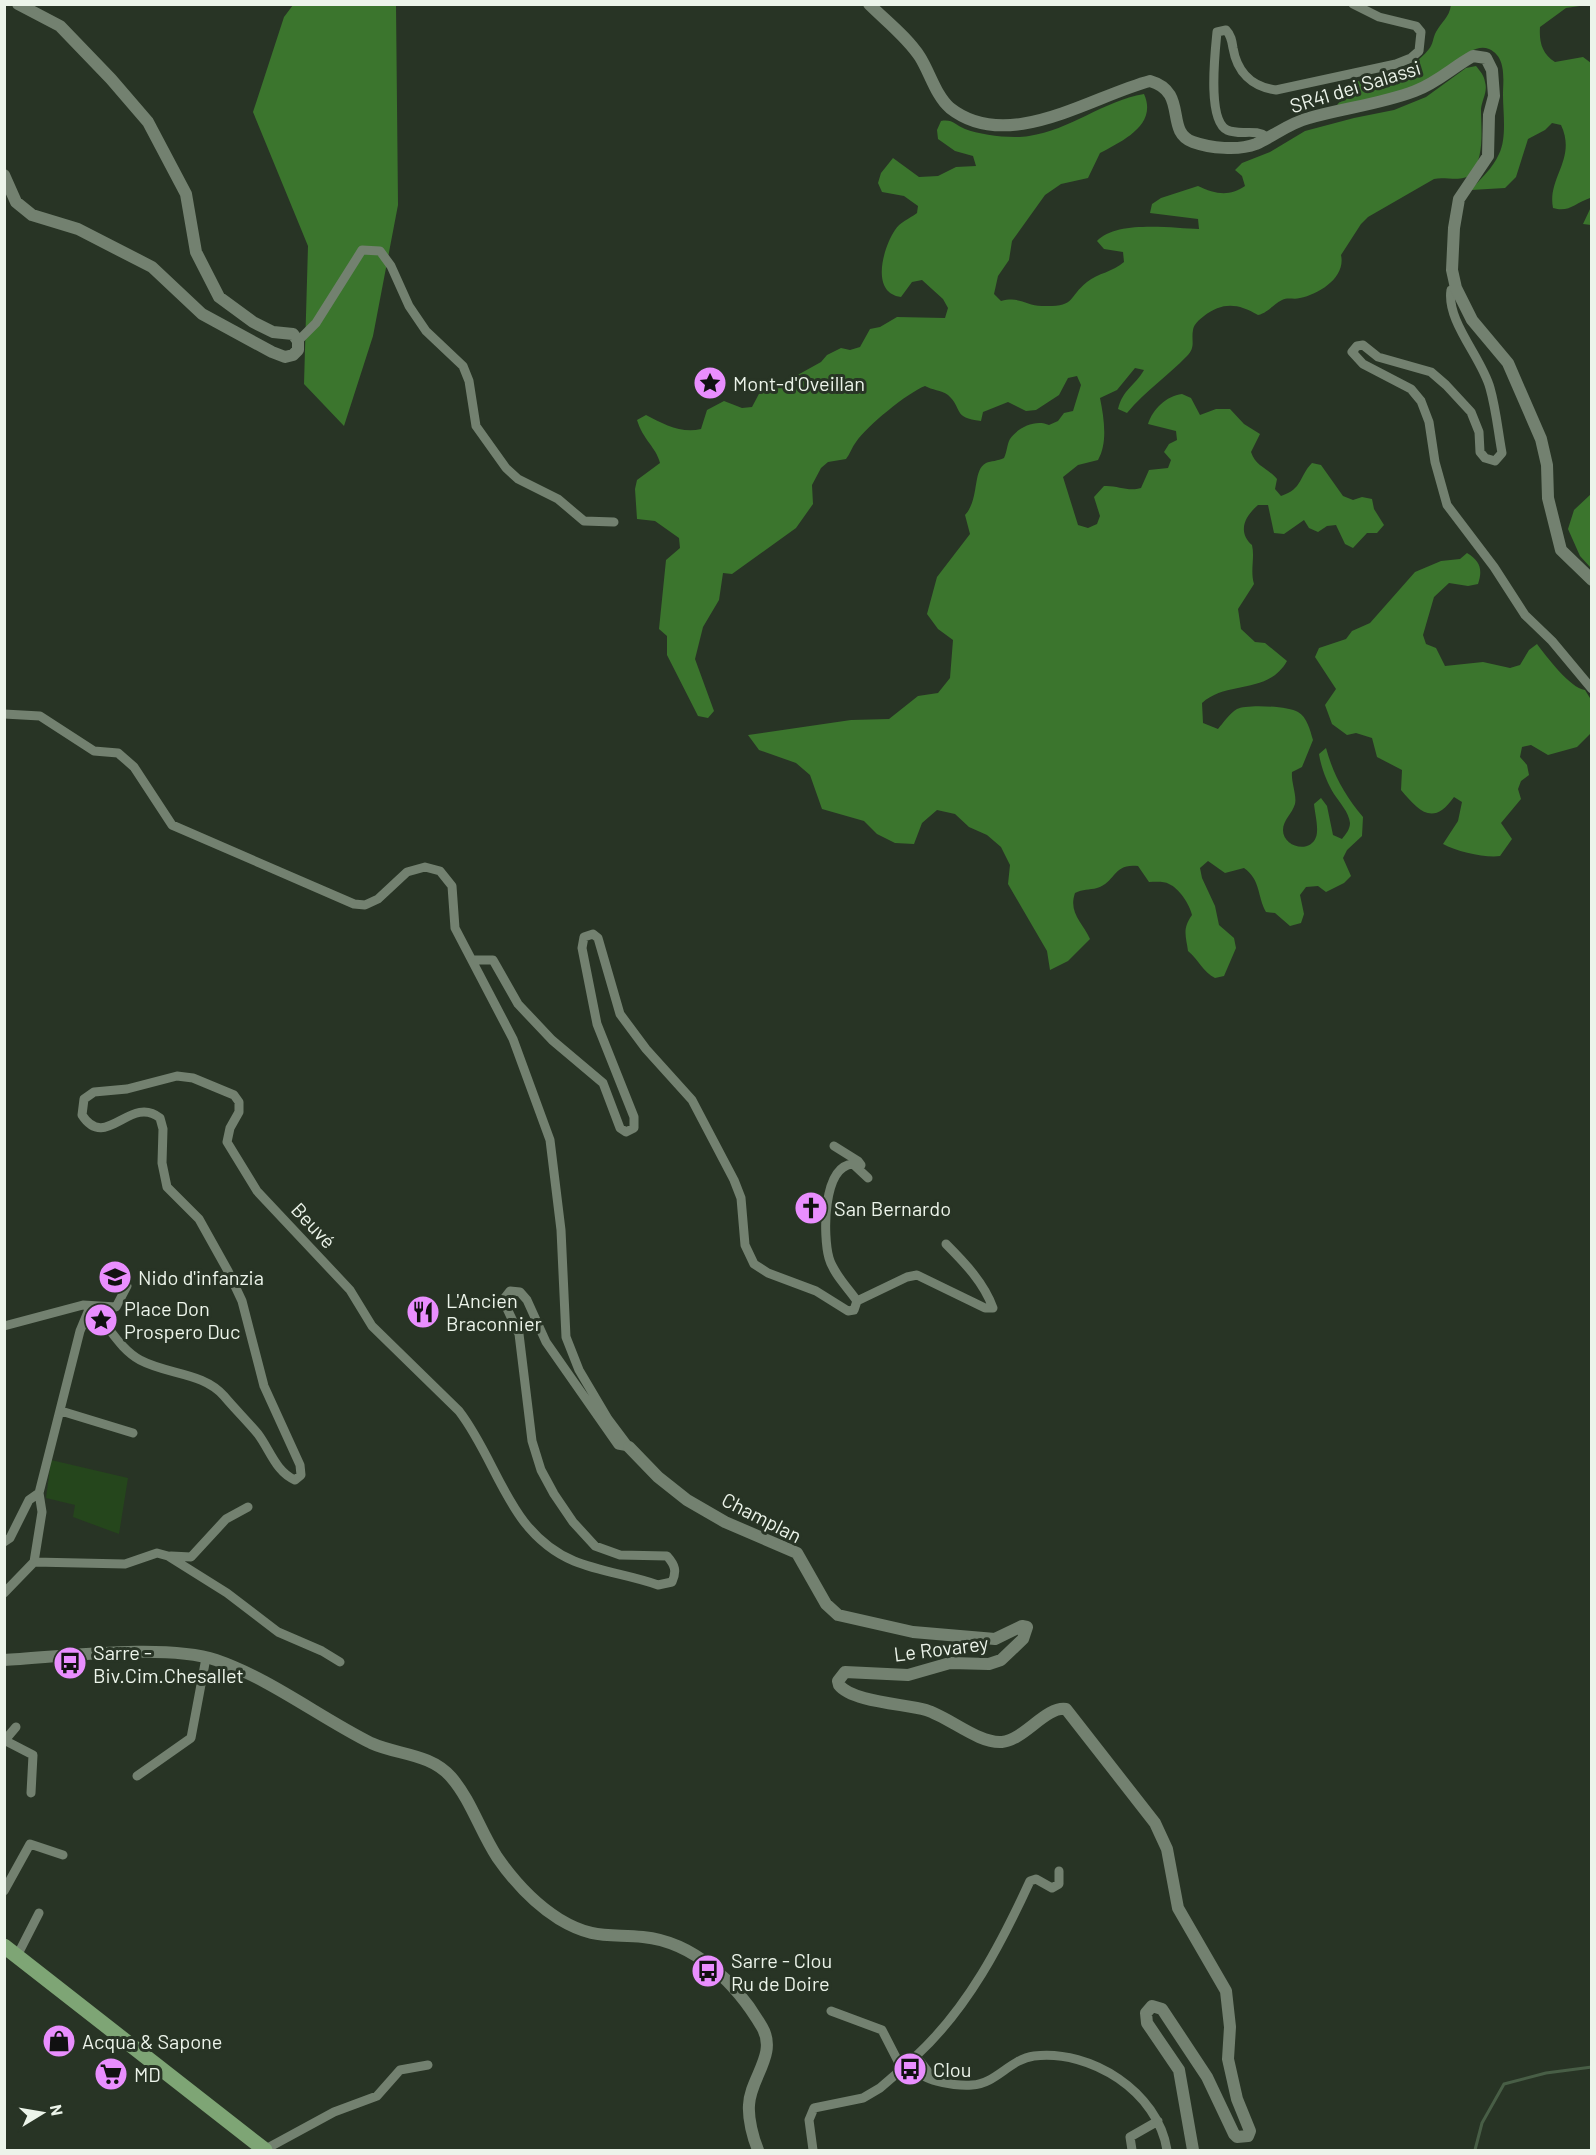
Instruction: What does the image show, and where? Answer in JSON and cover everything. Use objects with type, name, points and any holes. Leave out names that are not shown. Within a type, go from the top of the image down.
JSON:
[{"type":"main road","points":[[4,1946],[264,2150]]},
{"type":"street","points":[[4,176],[16,202],[32,215],[78,229],[152,267],[202,314],[285,357],[293,355],[298,350],[298,341],[293,334],[273,332],[253,322],[219,297],[196,252],[186,194],[148,122],[60,26],[18,4]]},
{"type":"street","name":"SR41 dei Salassi","points":[[869,4],[920,56],[949,107],[972,120],[986,124],[1019,124],[1052,117],[1150,81],[1162,84],[1171,93],[1178,129],[1190,141],[1232,148],[1255,144],[1309,118],[1354,109],[1416,91],[1440,79],[1473,56],[1486,58],[1492,70],[1494,96],[1489,115],[1488,156],[1459,199],[1454,228],[1452,270],[1456,288],[1472,320],[1508,363],[1541,439],[1547,465],[1548,498],[1561,550],[1592,580]]},
{"type":"street","points":[[1267,137],[1261,132],[1237,132],[1226,129],[1216,119],[1214,99],[1217,32],[1226,30],[1230,33],[1236,61],[1250,80],[1263,88],[1276,90],[1396,64],[1411,58],[1419,51],[1421,32],[1416,26],[1379,17],[1353,4]]},
{"type":"street","points":[[298,341],[316,323],[362,250],[380,251],[391,266],[409,306],[426,332],[463,366],[476,426],[506,468],[518,479],[558,499],[584,521],[614,522]]},
{"type":"street","points":[[1456,288],[1451,290],[1450,298],[1455,316],[1490,387],[1502,453],[1495,461],[1485,458],[1480,452],[1479,432],[1471,412],[1431,372],[1378,357],[1363,345],[1356,346],[1352,352],[1363,364],[1411,389],[1421,401],[1429,422],[1435,462],[1447,505],[1494,567],[1525,615],[1552,640],[1592,689]]},
{"type":"street","points":[[4,714],[40,716],[94,751],[118,753],[134,767],[172,825],[354,904],[365,905],[378,899],[407,872],[425,867],[440,871],[452,886],[455,928],[474,960],[513,1039],[550,1140],[561,1230],[566,1337],[579,1370],[608,1419],[629,1447]]},
{"type":"street","points":[[474,960],[493,960],[518,1004],[552,1040],[594,1073],[603,1083],[620,1128],[626,1132],[634,1128],[634,1117],[597,1024],[582,948],[584,937],[593,934],[598,938],[620,1014],[646,1049],[692,1100],[734,1180],[741,1198],[745,1245],[754,1264],[768,1274],[816,1291],[848,1311],[854,1310],[856,1301],[830,1261],[825,1241],[828,1192],[842,1169],[848,1165],[853,1164],[868,1178],[858,1161],[834,1146]]},
{"type":"street","name":"Beuvé","points":[[90,1307],[109,1326],[117,1339],[138,1359],[160,1369],[211,1384],[257,1433],[287,1477],[295,1480],[299,1478],[300,1465],[256,1363],[242,1301],[206,1229],[167,1187],[162,1163],[163,1129],[160,1118],[147,1111],[137,1112],[112,1125],[96,1128],[88,1124],[82,1115],[84,1099],[93,1092],[127,1089],[167,1077],[186,1076],[234,1095],[239,1102],[239,1112],[230,1128],[227,1142],[238,1163],[257,1191],[350,1290],[372,1326],[459,1411],[471,1427],[526,1528],[572,1560],[658,1585],[672,1582],[675,1576],[674,1564],[667,1556],[620,1555],[595,1546],[573,1522],[549,1486],[541,1470],[532,1441],[519,1334],[503,1300],[510,1291],[520,1292],[527,1300],[546,1342],[618,1445],[629,1447]]},
{"type":"street","points":[[856,1301],[907,1277],[917,1275],[984,1308],[993,1308],[988,1295],[970,1269],[946,1244]]},
{"type":"street","points":[[4,1326],[83,1305],[116,1307],[127,1286]]},
{"type":"street","points":[[4,1593],[34,1562],[42,1512],[39,1493],[84,1315],[90,1307]]},
{"type":"street","points":[[61,1411],[133,1433]]},
{"type":"street","name":"Champlan","points":[[629,1447],[658,1477],[687,1500],[725,1522],[797,1553],[826,1604],[838,1615],[870,1623]]},
{"type":"street","points":[[4,1542],[10,1538],[29,1500],[39,1493]]},
{"type":"street","points":[[34,1562],[125,1564],[157,1553],[191,1557],[226,1519],[248,1507]]},
{"type":"street","points":[[168,1556],[227,1593],[278,1632],[322,1651],[339,1662]]},
{"type":"street","name":"Le Rovarey","points":[[870,1623],[913,1632],[995,1639],[1022,1626],[1027,1627],[1028,1631],[1001,1660],[989,1664],[950,1663],[908,1675],[845,1672],[838,1681],[842,1689],[857,1695],[928,1710],[988,1740],[1003,1742],[1017,1736],[1060,1708],[1072,1715],[1155,1823],[1167,1849],[1178,1908],[1226,1991],[1230,2027],[1228,2059],[1237,2099],[1250,2131],[1248,2136],[1242,2138],[1233,2134],[1207,2077],[1162,2009],[1152,2006],[1146,2013],[1147,2023],[1179,2070],[1193,2151]]},
{"type":"street","points":[[4,1660],[137,1653],[206,1658],[233,1667],[327,1716],[372,1743],[439,1766],[450,1776],[465,1797],[497,1857],[542,1907],[574,1928],[599,1937],[645,1937],[674,1945],[721,1975],[746,2001],[765,2031],[768,2042],[768,2050],[754,2080],[748,2106],[758,2151]]},
{"type":"street","points":[[137,1776],[191,1738],[206,1658]]},
{"type":"street","points":[[16,1727],[5,1740],[33,1755],[31,1793]]},
{"type":"street","points":[[4,1891],[30,1844],[63,1855]]},
{"type":"street","points":[[935,2081],[916,2056],[934,2040],[986,1971],[1030,1881],[1036,1879],[1052,1888],[1059,1884],[1059,1871]]},
{"type":"street","points":[[17,1956],[39,1913]]},
{"type":"street","points":[[831,2011],[882,2030],[902,2068]]},
{"type":"street","points":[[813,2151],[808,2120],[814,2108],[863,2098],[880,2088],[902,2068],[910,2069],[935,2081],[983,2084],[1014,2063],[1033,2056],[1080,2061],[1103,2068],[1141,2098],[1158,2121],[1167,2151]]},
{"type":"street","points":[[264,2150],[334,2112],[377,2096],[400,2070],[428,2065]]},
{"type":"street","points":[[1132,2151],[1130,2137],[1158,2121]]},
{"type":"green space","points":[[293,5],[396,5],[398,205],[373,336],[344,426],[304,384],[308,246],[253,112],[284,17]]},
{"type":"green space","points":[[1451,5],[1586,5],[1566,8],[1540,27],[1540,32],[1544,51],[1555,62],[1583,57],[1591,63],[1591,207],[1590,198],[1568,208],[1553,208],[1554,187],[1566,148],[1561,125],[1552,123],[1545,130],[1528,139],[1516,177],[1505,188],[1471,190],[1494,164],[1503,141],[1503,69],[1499,57],[1489,49],[1475,49],[1469,52],[1427,83],[1388,97],[1334,109],[1355,82],[1395,72],[1413,64],[1421,57],[1430,47]]},
{"type":"green space","points":[[1476,66],[1484,77],[1486,89],[1481,109],[1480,151],[1471,174],[1458,179],[1434,179],[1368,217],[1341,255],[1340,270],[1330,283],[1316,293],[1298,299],[1282,300],[1258,315],[1237,306],[1224,306],[1204,316],[1194,328],[1190,353],[1127,413],[1118,409],[1120,402],[1144,370],[1135,368],[1117,390],[1100,398],[1104,438],[1098,460],[1078,465],[1063,477],[1078,525],[1088,528],[1097,524],[1100,516],[1094,497],[1104,486],[1141,488],[1149,470],[1168,468],[1171,460],[1164,452],[1169,444],[1177,440],[1176,431],[1148,424],[1153,413],[1161,404],[1171,397],[1182,394],[1191,398],[1200,415],[1216,409],[1230,409],[1244,424],[1260,434],[1251,452],[1256,461],[1277,479],[1275,489],[1281,496],[1297,486],[1312,463],[1321,465],[1343,496],[1353,500],[1362,497],[1372,499],[1374,509],[1384,525],[1377,533],[1367,533],[1353,548],[1345,544],[1336,525],[1327,526],[1318,532],[1309,528],[1304,520],[1284,534],[1274,533],[1268,505],[1258,505],[1253,509],[1246,519],[1244,530],[1247,540],[1252,545],[1254,584],[1238,609],[1241,629],[1255,642],[1265,643],[1287,661],[1279,672],[1269,679],[1212,696],[1202,703],[1203,723],[1218,729],[1234,711],[1242,707],[1277,707],[1293,710],[1306,720],[1313,740],[1302,767],[1292,772],[1295,804],[1283,826],[1287,841],[1303,847],[1313,842],[1317,830],[1314,804],[1321,798],[1327,806],[1333,835],[1342,839],[1349,827],[1348,815],[1331,790],[1321,764],[1319,754],[1326,748],[1340,784],[1363,817],[1362,836],[1347,850],[1343,858],[1351,876],[1344,883],[1326,892],[1318,886],[1306,887],[1300,895],[1304,914],[1301,923],[1290,926],[1275,913],[1266,912],[1256,883],[1244,868],[1225,873],[1208,861],[1200,868],[1202,878],[1215,906],[1219,925],[1234,938],[1236,948],[1224,976],[1215,978],[1207,973],[1188,951],[1186,929],[1192,915],[1189,906],[1177,889],[1167,883],[1149,882],[1138,866],[1124,867],[1103,885],[1075,893],[1073,906],[1077,918],[1090,939],[1068,961],[1050,970],[1047,951],[1008,884],[1010,865],[1001,847],[987,835],[969,827],[955,814],[937,810],[922,823],[914,844],[895,843],[877,834],[864,821],[822,809],[810,775],[796,763],[759,750],[748,735],[851,720],[889,719],[918,696],[938,693],[950,678],[953,640],[938,629],[927,614],[937,577],[970,534],[965,515],[973,501],[979,472],[986,463],[1004,458],[1010,439],[1022,428],[1039,423],[1049,425],[1058,421],[1064,413],[1073,411],[1081,385],[1077,376],[1068,378],[1059,395],[1036,410],[1026,411],[1008,402],[983,412],[981,421],[966,418],[959,412],[948,395],[925,386],[908,395],[878,419],[861,435],[846,459],[828,462],[821,468],[812,485],[813,504],[796,528],[732,574],[723,573],[719,600],[703,627],[695,659],[714,711],[708,718],[698,716],[667,655],[667,636],[659,629],[666,560],[680,548],[679,538],[655,521],[637,519],[635,489],[637,480],[660,463],[637,420],[646,415],[680,429],[701,429],[707,410],[724,401],[742,408],[752,407],[761,390],[771,387],[790,387],[794,377],[821,362],[827,355],[841,348],[850,350],[860,347],[870,329],[880,327],[897,317],[945,318],[948,308],[943,299],[922,280],[912,282],[901,297],[891,294],[882,279],[883,258],[891,238],[899,225],[917,213],[918,206],[904,196],[882,192],[878,183],[881,173],[893,158],[919,177],[938,176],[956,167],[976,166],[973,156],[955,151],[938,139],[937,130],[941,121],[951,122],[965,129],[988,135],[1029,136],[1058,128],[1114,103],[1144,94],[1147,105],[1142,123],[1127,137],[1100,153],[1088,178],[1061,184],[1045,195],[1012,241],[1009,260],[998,276],[994,294],[1001,301],[1019,300],[1042,306],[1061,305],[1070,300],[1091,279],[1124,262],[1123,252],[1104,249],[1097,241],[1106,234],[1117,230],[1145,227],[1199,229],[1198,219],[1150,213],[1152,204],[1161,198],[1198,186],[1210,191],[1233,192],[1245,186],[1242,176],[1235,170],[1242,163],[1270,152],[1305,131],[1394,110],[1426,97],[1466,68]]},
{"type":"green space","points":[[1591,207],[1591,225],[1583,224]]},
{"type":"green space","points":[[1591,494],[1591,568],[1580,556],[1568,529],[1574,510]]},
{"type":"green space","points":[[1467,553],[1475,559],[1479,566],[1478,584],[1468,586],[1449,583],[1434,597],[1423,635],[1426,644],[1436,648],[1445,666],[1483,662],[1510,668],[1520,665],[1529,650],[1537,644],[1566,678],[1585,690],[1590,698],[1591,733],[1577,747],[1548,755],[1531,745],[1522,747],[1520,757],[1527,765],[1529,775],[1521,781],[1518,789],[1521,799],[1501,823],[1512,839],[1500,856],[1472,854],[1443,844],[1458,821],[1462,802],[1454,797],[1439,812],[1426,813],[1401,790],[1402,770],[1377,757],[1372,738],[1356,733],[1347,735],[1332,724],[1325,705],[1336,689],[1315,657],[1319,648],[1346,639],[1352,631],[1370,623],[1415,572],[1441,561],[1460,559]]},
{"type":"green space","points":[[51,1460],[128,1478],[119,1534],[73,1517],[75,1505],[46,1498]]},
{"type":"waterway","points":[[1475,2150],[1482,2123],[1504,2084],[1546,2073],[1592,2067]]},
{"type":"place","name":"Mont-d'Oveillan","points":[[710,383]]},
{"type":"place","name":"San Bernardo","points":[[811,1208]]},
{"type":"place","name":"Nido d'infanzia","points":[[115,1277]]},
{"type":"place","name":"L'Ancien Braconnier","points":[[423,1312]]},
{"type":"place","name":"Place Don Prospero Duc","points":[[101,1320]]},
{"type":"place","name":"Sarre - Biv.Cim.Chesallet","points":[[70,1663]]},
{"type":"place","name":"Sarre - Clou Ru de Doire","points":[[708,1971]]},
{"type":"place","name":"Acqua & Sapone","points":[[59,2041]]},
{"type":"place","name":"Clou","points":[[910,2069]]},
{"type":"place","name":"MD","points":[[111,2074]]}]
